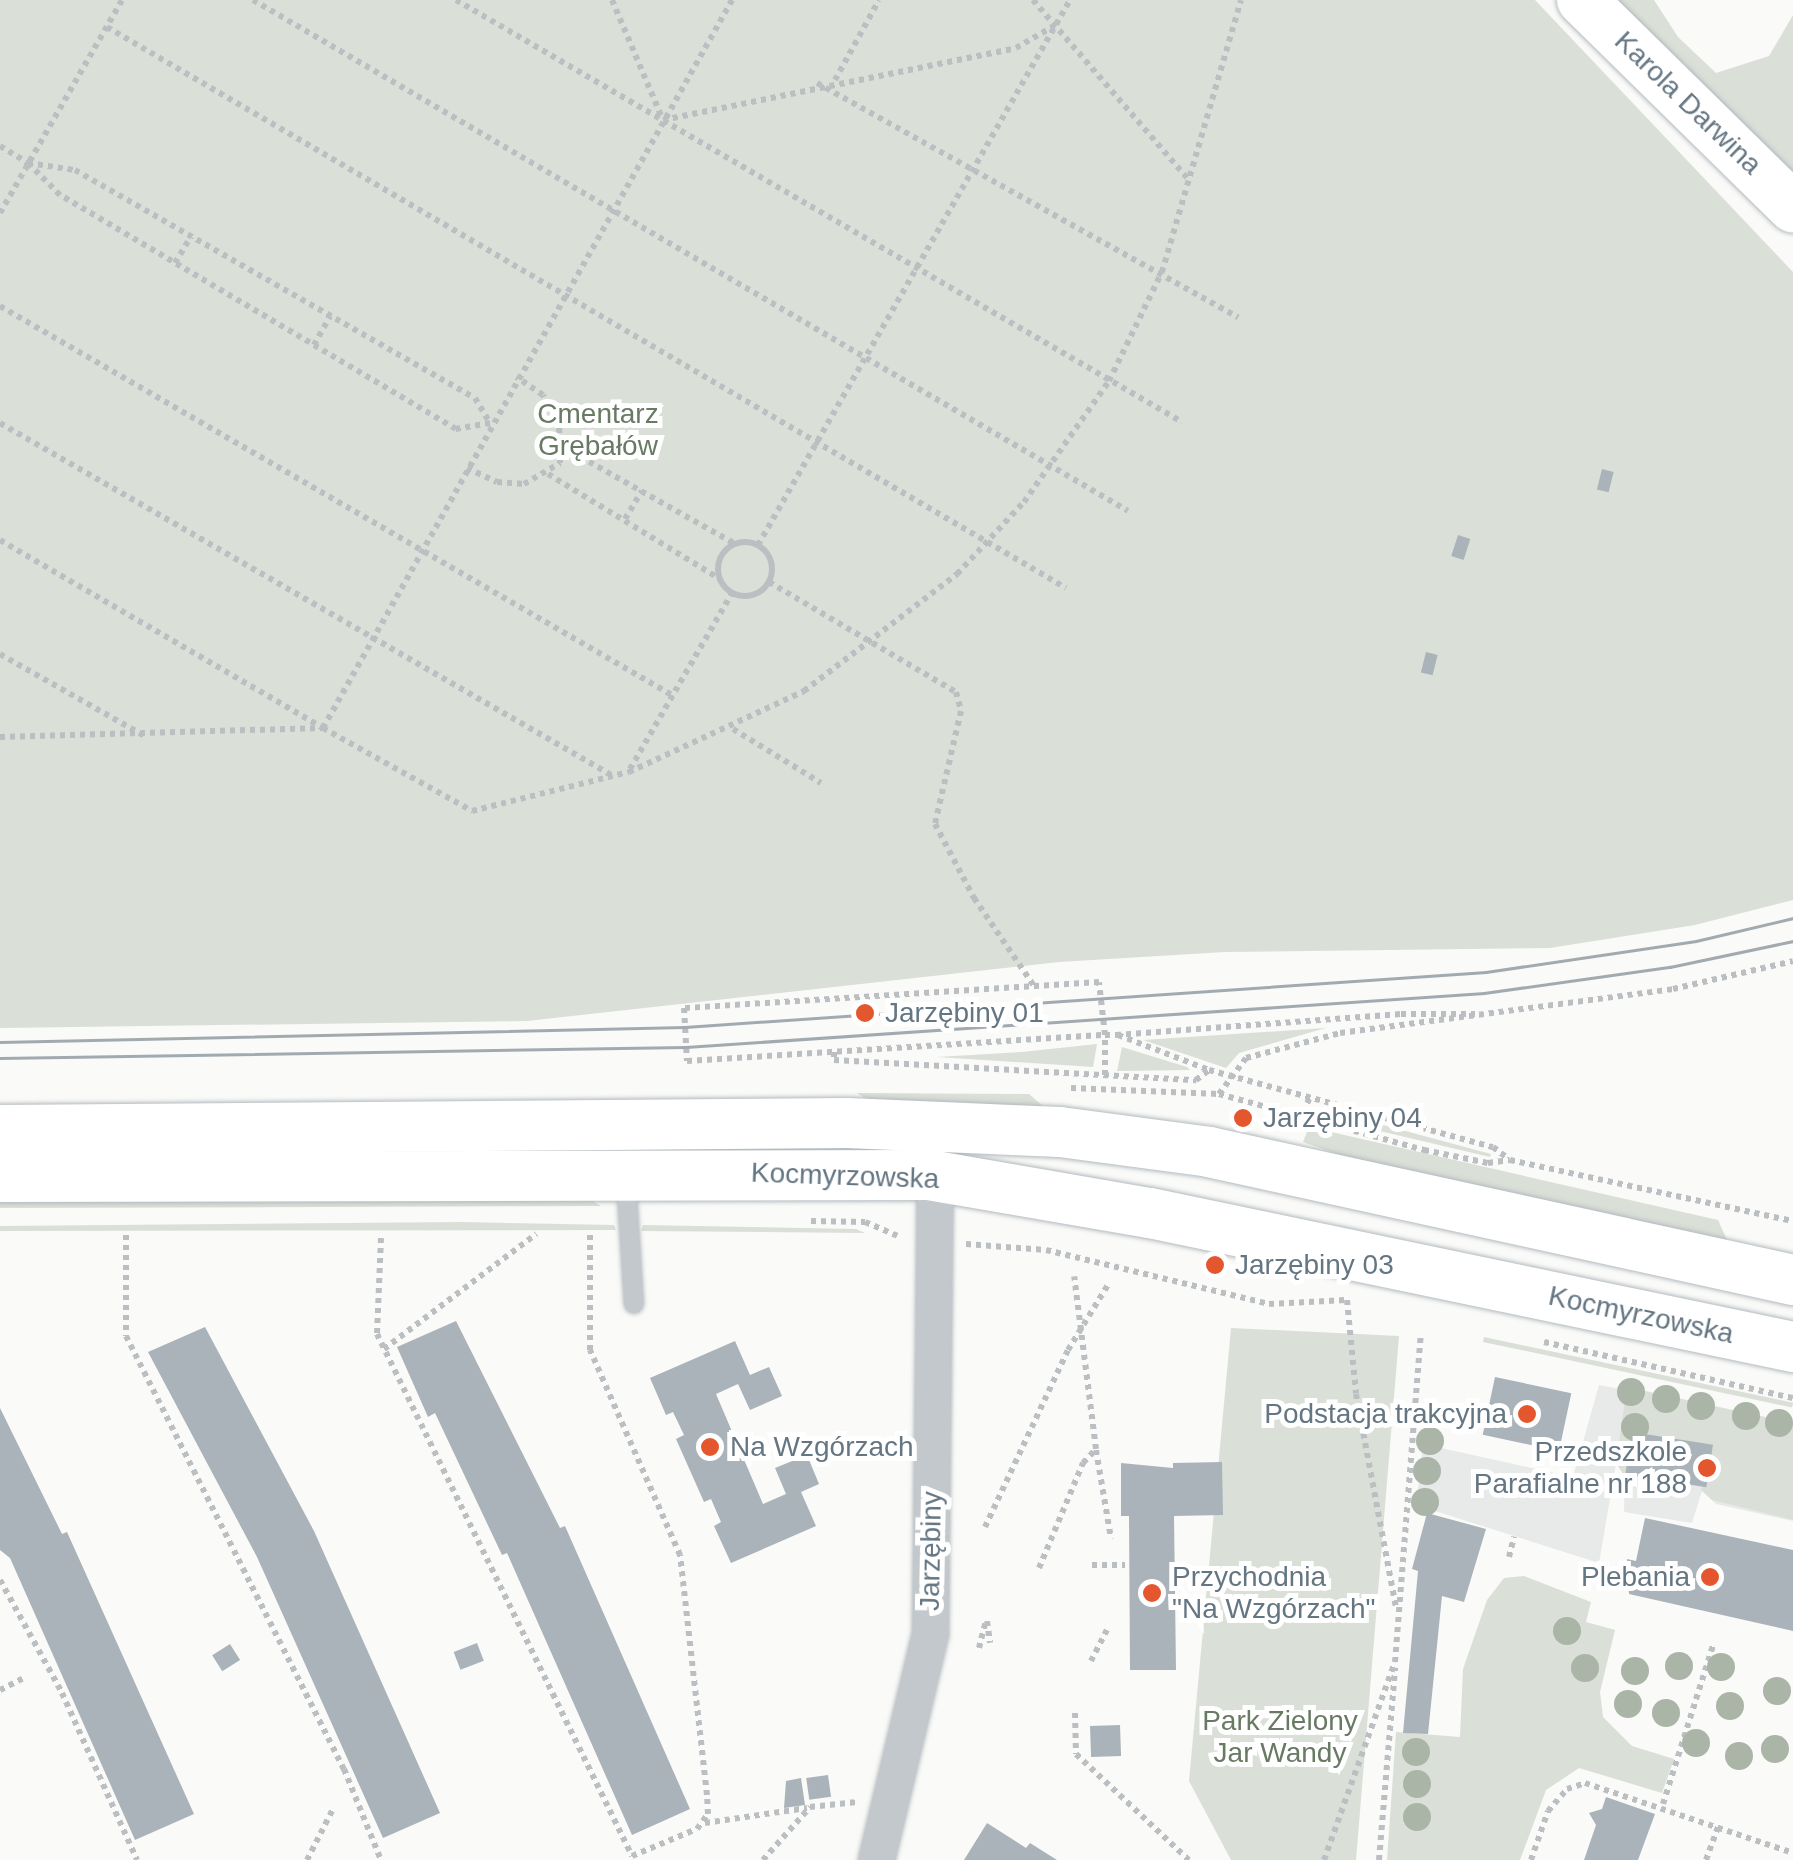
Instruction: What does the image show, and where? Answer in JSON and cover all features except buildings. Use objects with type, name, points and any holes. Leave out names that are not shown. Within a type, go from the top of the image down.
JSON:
[{"type":"main road","name":"Karola Darwina","points":[[1582,0],[1793,207]]},
{"type":"main road","name":"Kocmyrzowska","points":[[0,1130],[846,1123],[1060,1132],[1208,1152],[1793,1280]]},
{"type":"main road","name":"Kocmyrzowska","points":[[0,1176],[626,1172],[935,1176],[1150,1213],[1793,1347]]},
{"type":"street","name":"Jarzębiny","points":[[876,1860],[930,1633],[935,1176]]},
{"type":"lane","points":[[626,1172],[634,1304]]},
{"type":"path","points":[[0,212],[122,0]]},
{"type":"path","points":[[253,0],[1128,511]]},
{"type":"path","points":[[456,0],[1182,422]]},
{"type":"path","points":[[612,0],[663,120]]},
{"type":"path","points":[[323,728],[516,376],[732,0]]},
{"type":"path","points":[[835,80],[879,0]]},
{"type":"path","points":[[1034,0],[1188,179]]},
{"type":"path","points":[[758,546],[977,171],[1070,0]]},
{"type":"path","points":[[0,540],[472,811],[614,777],[732,728],[874,643],[988,542],[1052,467],[1109,381],[1162,272],[1241,0]]},
{"type":"path","points":[[663,120],[835,80],[1016,48],[1056,25]]},
{"type":"path","points":[[106,27],[1066,588]]},
{"type":"path","points":[[817,84],[1238,317]]},
{"type":"path","points":[[0,146],[28,163],[60,195],[456,429],[490,424]]},
{"type":"path","points":[[28,163],[74,170],[475,398],[490,424]]},
{"type":"path","points":[[176,263],[190,236]]},
{"type":"path","points":[[0,306],[420,552],[672,694]]},
{"type":"path","points":[[314,344],[330,316]]},
{"type":"path","points":[[467,468],[497,482],[524,484],[548,474],[563,447],[560,423],[542,395],[516,376]]},
{"type":"path","points":[[0,423],[614,777]]},
{"type":"path","points":[[548,474],[720,578],[732,593],[756,594],[769,582],[772,565],[758,546],[735,544],[563,447]]},
{"type":"path","points":[[625,520],[642,491]]},
{"type":"path","points":[[720,578],[720,562],[735,544]]},
{"type":"path","points":[[769,582],[956,692],[961,711],[935,824],[974,898],[1034,986]]},
{"type":"path","points":[[629,772],[732,593]]},
{"type":"path","points":[[0,654],[147,738]]},
{"type":"path","points":[[0,737],[147,738],[323,728]]},
{"type":"path","points":[[732,728],[821,783]]},
{"type":"path","points":[[1105,1075],[1105,1035],[1099,982],[684,1008],[688,1061],[1105,1035],[1475,1014],[1673,989],[1793,960]]},
{"type":"path","points":[[1475,1014],[1439,1025],[1340,1033],[1264,1052],[1246,1058],[1228,1076],[1219,1094],[1424,1150],[1488,1163],[1510,1160],[1793,1221]]},
{"type":"path","points":[[1116,1035],[1228,1076],[1493,1147],[1510,1160]]},
{"type":"path","points":[[834,1052],[834,1060],[1196,1080],[1209,1070]]},
{"type":"path","points":[[384,1349],[536,1234]]},
{"type":"path","points":[[126,1235],[126,1336],[344,1768],[381,1860]]},
{"type":"path","points":[[590,1235],[590,1350],[680,1555],[708,1795],[704,1823]]},
{"type":"path","points":[[896,1236],[897,1255]]},
{"type":"path","points":[[381,1238],[377,1334],[632,1856],[704,1823],[859,1802]]},
{"type":"path","points":[[955,1248],[974,1240],[1046,1250],[1269,1304],[1360,1301]]},
{"type":"path","points":[[1074,1276],[1111,1539]]},
{"type":"path","points":[[984,1527],[1082,1326],[1109,1283]]},
{"type":"path","points":[[1346,1300],[1356,1394],[1398,1618]]},
{"type":"path","points":[[1379,1860],[1421,1334]]},
{"type":"path","points":[[1536,1340],[1793,1398]]},
{"type":"path","points":[[1039,1568],[1083,1462],[1096,1449]]},
{"type":"path","points":[[1509,1557],[1514,1536]]},
{"type":"path","points":[[1092,1566],[1124,1565]]},
{"type":"path","points":[[0,1580],[62,1692],[136,1860]]},
{"type":"path","points":[[979,1648],[986,1620],[990,1642]]},
{"type":"path","points":[[1092,1661],[1107,1630]]},
{"type":"path","points":[[1663,1804],[1713,1645]]},
{"type":"path","points":[[1324,1860],[1395,1662]]},
{"type":"path","points":[[0,1690],[26,1677]]},
{"type":"path","points":[[1074,1713],[1076,1754],[1189,1860]]},
{"type":"path","points":[[856,1816],[863,1782]]},
{"type":"path","points":[[1532,1860],[1548,1811],[1576,1786],[1598,1783],[1793,1852]]},
{"type":"path","points":[[307,1860],[334,1807]]},
{"type":"path","points":[[762,1860],[810,1807]]},
{"type":"path","points":[[1706,1860],[1719,1825]]},
{"type":"shaded area","name":"Przedszkole Parafialne nr 188","points":[[1599,1385],[1793,1423],[1793,1521],[1716,1504],[1702,1491],[1692,1523],[1624,1512],[1625,1474],[1616,1464],[1599,1563],[1416,1505],[1423,1444],[1573,1477]]},
{"type":"green space","name":"Cmentarz Grębałów","points":[[0,0],[1535,0],[1793,272],[1793,900],[1695,925],[1550,948],[1224,952],[1059,962],[527,1021],[0,1028]]},
{"type":"green space","points":[[1614,0],[1654,0],[1678,37],[1716,73],[1769,56],[1793,15],[1793,176]]},
{"type":"green space","points":[[1326,1028],[1239,1053],[1226,1068],[1143,1040]]},
{"type":"green space","points":[[1097,1044],[1093,1067],[937,1057],[1022,1052]]},
{"type":"green space","points":[[1122,1047],[1187,1067],[1190,1070],[1117,1071]]},
{"type":"green space","points":[[857,1093],[1029,1094],[1044,1107],[874,1104]]},
{"type":"green space","points":[[1331,1111],[1491,1154],[1490,1157],[1316,1116]]},
{"type":"green space","points":[[1309,1127],[1718,1220],[1727,1240],[1385,1171],[1303,1142]]},
{"type":"green space","points":[[578,1192],[601,1206],[0,1208],[0,1197]]},
{"type":"green space","points":[[462,1222],[614,1225],[616,1230],[0,1231],[0,1226]]},
{"type":"green space","points":[[643,1225],[856,1229],[865,1233],[641,1231]]},
{"type":"green space","name":"Park Zielony Jar Wandy","points":[[1231,1328],[1399,1336],[1356,1860],[1231,1860],[1189,1781]]},
{"type":"green space","points":[[1484,1337],[1793,1403],[1792,1408],[1483,1342]]},
{"type":"green space","points":[[1627,1387],[1793,1423],[1793,1520],[1712,1500],[1701,1490],[1713,1446],[1623,1474],[1616,1463]]},
{"type":"green space","points":[[1524,1576],[1591,1602],[1586,1622],[1615,1630],[1600,1692],[1603,1717],[1632,1746],[1674,1759],[1662,1793],[1579,1768],[1546,1790],[1520,1860],[1387,1860],[1396,1732],[1460,1737],[1463,1669],[1487,1600],[1504,1578]]},
{"type":"tram line","points":[[0,1042],[685,1027],[1486,972],[1696,941],[1793,918]]},
{"type":"tram line","points":[[0,1058],[686,1047],[1484,993],[1670,967],[1793,941]]},
{"type":"place","name":"Jarzębiny 01","points":[[865,1013]]},
{"type":"place","name":"Jarzębiny 04","points":[[1243,1118]]},
{"type":"place","name":"Jarzębiny 03","points":[[1215,1265]]},
{"type":"place","name":"Podstacja trakcyjna","points":[[1527,1414]]},
{"type":"place","name":"Na Wzgórzach","points":[[710,1447]]},
{"type":"place","name":"Przedszkole Parafialne nr 188","points":[[1707,1468]]},
{"type":"place","name":"Plebania","points":[[1710,1577]]},
{"type":"place","name":"Przychodnia \"Na Wzgórzach\"","points":[[1152,1593]]}]
